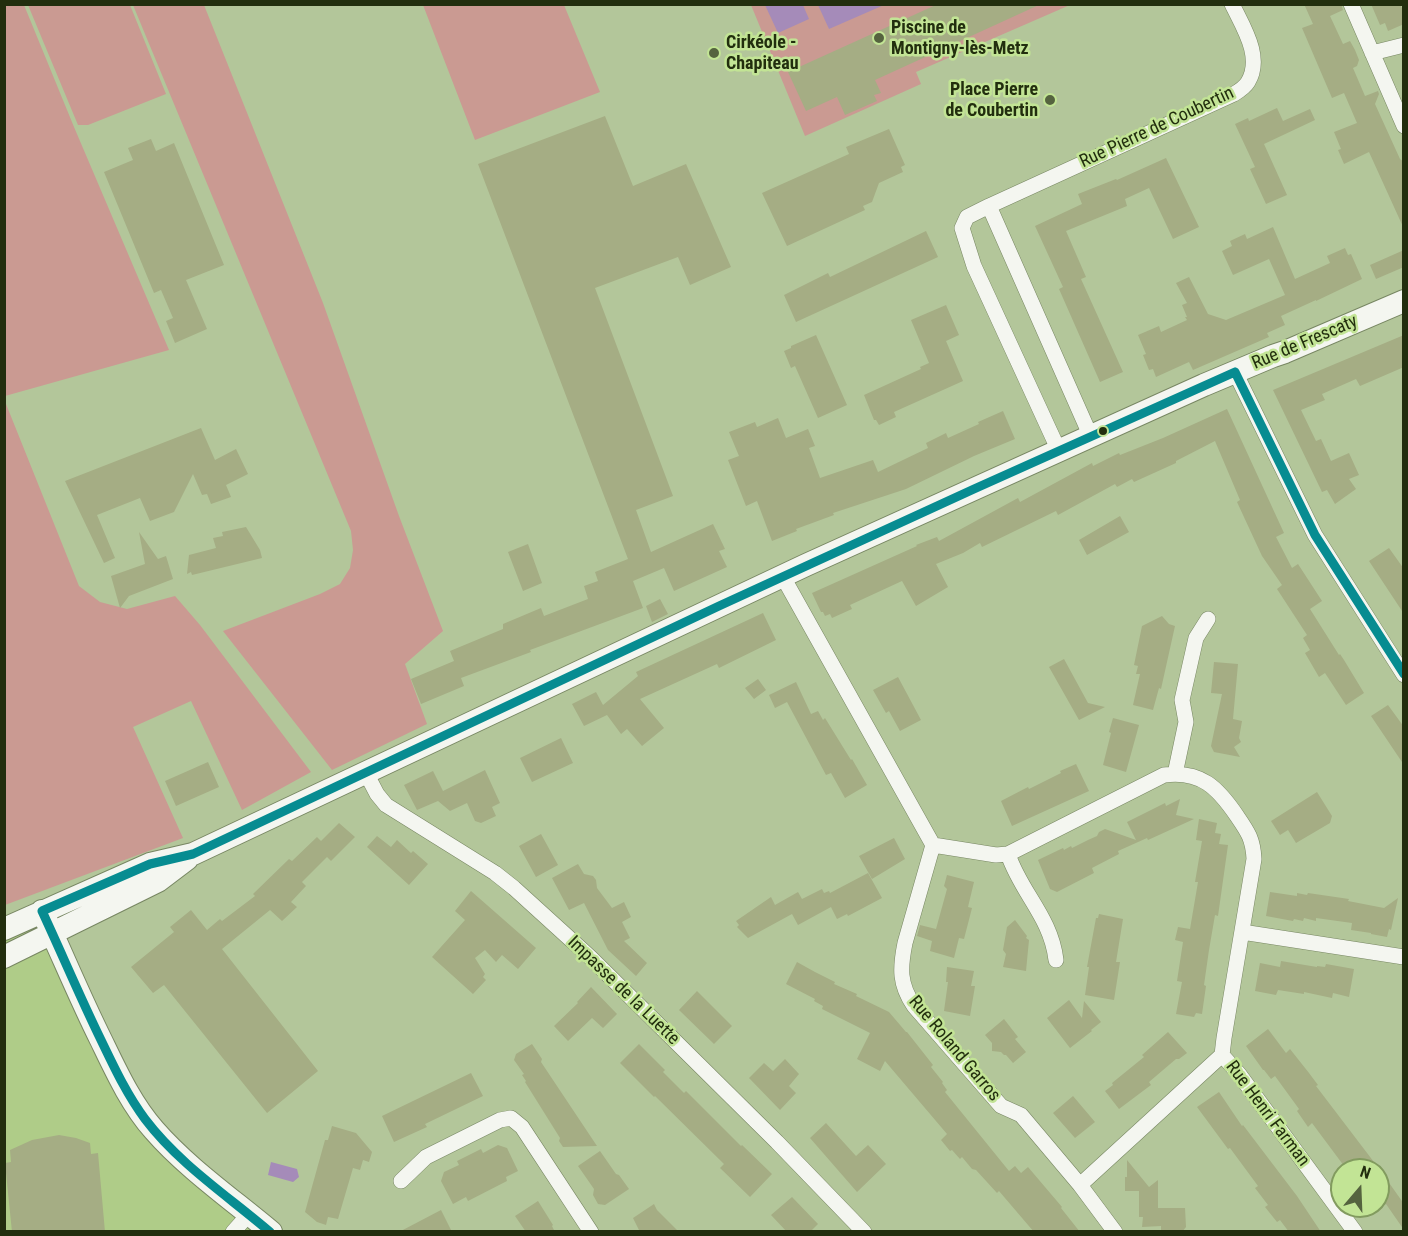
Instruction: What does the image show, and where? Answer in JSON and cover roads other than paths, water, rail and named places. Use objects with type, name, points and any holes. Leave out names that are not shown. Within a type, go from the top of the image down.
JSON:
[{"type":"street","name":"Rue Pierre de Coubertin","points":[[1059,451],[974,266],[962,228],[967,217],[1234,94],[1248,84],[1254,69],[1253,50],[1232,4]]},
{"type":"street","points":[[1351,4],[1404,126]]},
{"type":"street","points":[[1372,53],[1404,45]]},
{"type":"street","points":[[989,206],[1091,437]]},
{"type":"street","name":"Rue de Frescaty","points":[[4,929],[150,864],[193,854],[783,577],[1235,372],[1404,301]]},
{"type":"street","points":[[1235,372],[1315,534],[1404,675]]},
{"type":"street","points":[[783,577],[933,845],[996,855],[1008,854],[1164,775],[1175,774],[1186,722],[1182,700],[1196,638],[1208,619]]},
{"type":"street","name":"Impasse de la Luette","points":[[366,773],[377,794],[386,805],[495,873],[591,958],[864,1232]]},
{"type":"street","name":"Rue Henri Farman","points":[[1080,1185],[1222,1055],[1254,859],[1253,845],[1248,833],[1217,790],[1196,778],[1175,774]]},
{"type":"street","name":"Rue Roland Garros","points":[[933,845],[902,959],[901,970],[907,996],[1001,1106],[1021,1115],[1080,1185],[1115,1232]]},
{"type":"street","name":"Rue de Frescaty","points":[[4,957],[158,881],[193,854]]},
{"type":"street","points":[[1008,854],[1012,866],[1048,927],[1056,960]]},
{"type":"street","points":[[42,911],[81,999],[133,1101],[178,1155],[272,1232]]},
{"type":"street","points":[[1242,932],[1404,957]]},
{"type":"street","name":"Rue Henri Farman","points":[[1222,1055],[1239,1074],[1355,1232]]},
{"type":"street","points":[[401,1181],[426,1157],[500,1120],[512,1118],[522,1127],[591,1232]]},
{"type":"street","points":[[233,1232],[249,1214]]},
{"type":"place","name":"Piscine de Montigny-lès-Metz","points":[[879,38]]},
{"type":"place","name":"Cirkéole - Chapiteau","points":[[714,53]]},
{"type":"place","name":"Place Pierre de Coubertin","points":[[1050,100]]}]
